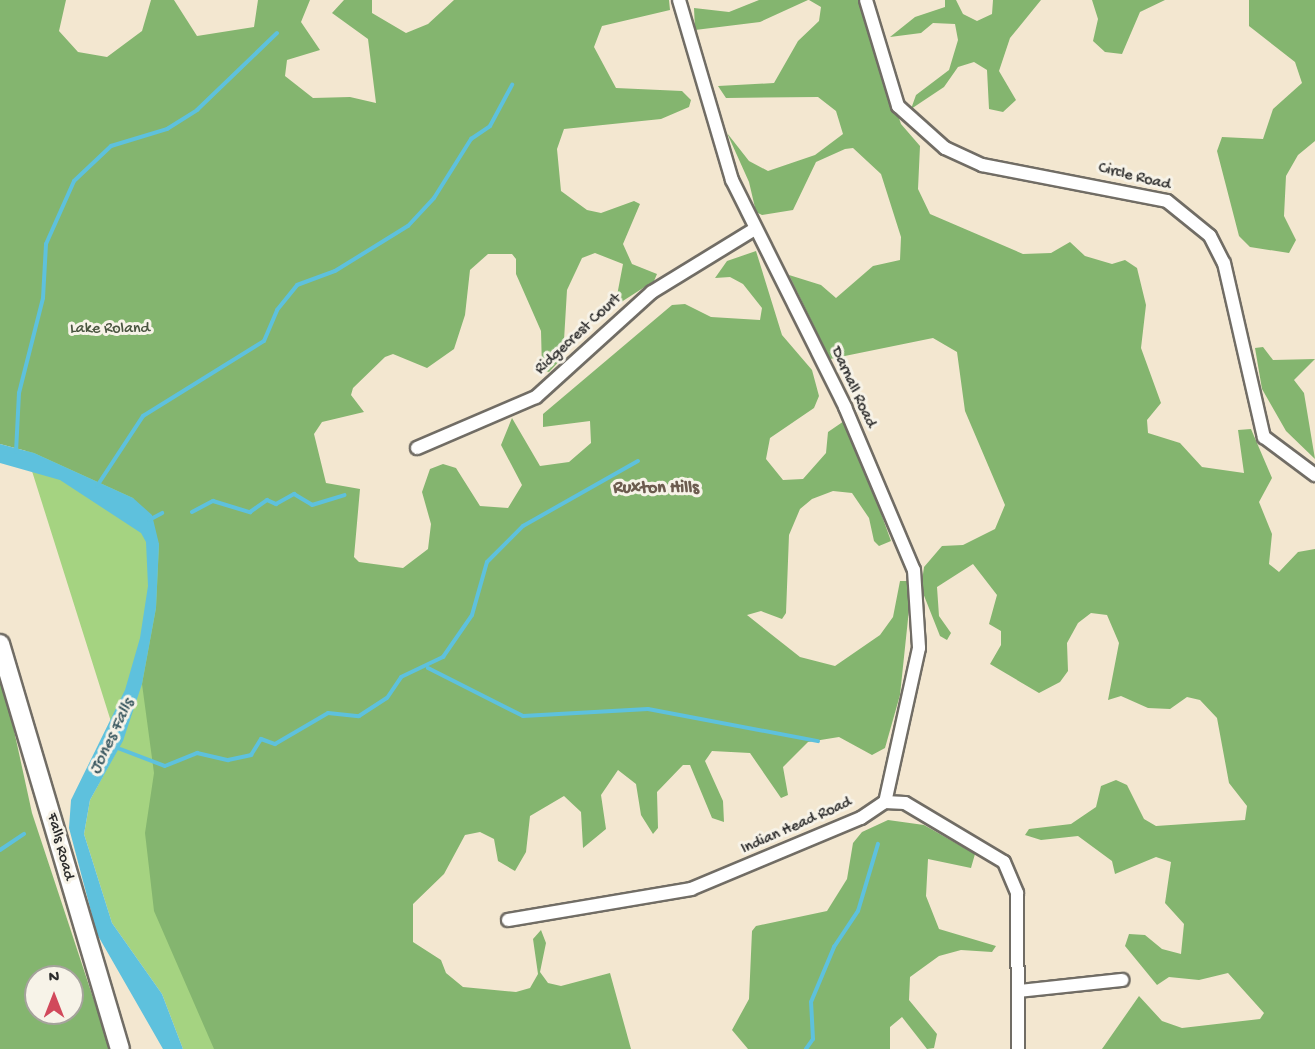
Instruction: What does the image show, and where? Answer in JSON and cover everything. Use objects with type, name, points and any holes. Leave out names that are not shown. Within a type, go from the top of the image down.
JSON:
[{"type":"main road","name":"Falls Road","points":[[0,644],[120,1049]]},
{"type":"street","name":"Darnall Road","points":[[679,0],[732,180],[844,407],[914,570],[919,648],[885,802]]},
{"type":"street","name":"Circle Road","points":[[866,0],[898,106],[945,148],[982,165],[1167,201],[1210,236],[1224,263],[1264,436],[1315,476]]},
{"type":"street","name":"Ridgecrest Court","points":[[417,448],[536,397],[652,292],[755,229]]},
{"type":"street","name":"Indian Head Road","points":[[508,920],[691,889],[861,818],[885,802]]},
{"type":"street","points":[[885,802],[905,803],[1004,861],[1017,893],[1018,1049]]},
{"type":"street","points":[[1019,991],[1122,980]]},
{"type":"green space","points":[[0,0],[66,0],[59,31],[78,52],[107,57],[142,31],[151,0],[174,0],[197,36],[254,27],[258,0],[310,0],[301,22],[320,50],[287,60],[285,76],[313,98],[350,97],[376,103],[368,39],[332,13],[344,0],[372,0],[372,13],[406,33],[428,24],[454,0],[669,0],[670,10],[602,26],[594,47],[616,88],[682,91],[691,100],[689,107],[661,119],[564,129],[557,149],[561,191],[587,210],[601,213],[634,201],[640,204],[623,244],[632,264],[657,274],[654,281],[615,306],[623,264],[595,253],[582,258],[567,290],[563,357],[549,372],[542,370],[541,331],[516,274],[516,259],[512,254],[488,254],[470,270],[465,315],[454,349],[427,368],[393,354],[385,357],[353,388],[351,395],[364,412],[322,422],[314,434],[326,483],[360,489],[354,557],[359,562],[403,568],[428,549],[431,524],[422,492],[430,469],[443,464],[456,468],[480,506],[508,508],[522,485],[501,445],[512,418],[540,466],[569,462],[591,443],[590,421],[543,427],[543,414],[672,305],[685,304],[711,317],[760,320],[762,308],[743,284],[730,277],[715,278],[727,261],[756,251],[782,335],[812,370],[819,396],[814,408],[770,438],[766,459],[783,480],[803,479],[826,453],[828,432],[847,419],[891,541],[879,546],[874,541],[869,518],[852,493],[833,491],[812,499],[800,509],[789,535],[786,613],[782,619],[761,611],[747,615],[800,657],[835,666],[880,635],[893,617],[900,581],[912,581],[900,695],[885,748],[872,755],[839,737],[808,742],[783,767],[788,795],[781,798],[750,753],[712,751],[705,761],[723,801],[724,822],[712,818],[690,765],[683,765],[657,792],[658,828],[653,834],[641,815],[636,784],[618,770],[601,795],[606,829],[583,848],[581,812],[564,796],[530,816],[526,852],[515,871],[498,861],[494,839],[480,832],[465,835],[444,874],[413,904],[413,942],[441,960],[446,973],[463,987],[516,992],[530,988],[538,974],[533,939],[541,930],[546,943],[540,972],[548,983],[561,986],[610,973],[631,1049],[214,1049],[154,911],[145,833],[154,773],[142,684],[156,608],[159,544],[133,498],[34,453],[0,444]]},
{"type":"green space","points":[[759,0],[808,0],[760,22],[695,30],[694,8],[729,12]]},
{"type":"green space","points":[[809,0],[858,0],[901,124],[920,146],[918,189],[930,214],[1023,254],[1051,253],[1070,242],[1085,256],[1112,264],[1125,260],[1137,268],[1146,305],[1141,348],[1161,403],[1147,420],[1148,433],[1180,443],[1202,467],[1244,473],[1238,430],[1251,429],[1272,478],[1259,502],[1272,534],[1269,564],[1279,572],[1298,552],[1315,549],[1315,1049],[1102,1049],[1139,996],[1162,1021],[1182,1028],[1260,1019],[1264,1013],[1228,973],[1199,980],[1169,977],[1157,985],[1125,946],[1129,934],[1145,935],[1162,949],[1181,954],[1184,924],[1165,903],[1171,862],[1156,857],[1115,874],[1112,861],[1078,836],[1041,840],[1025,835],[1029,829],[1071,824],[1096,807],[1101,786],[1116,780],[1127,785],[1144,819],[1156,826],[1245,820],[1247,806],[1229,783],[1217,718],[1200,700],[1187,697],[1170,709],[1148,708],[1121,696],[1108,700],[1119,643],[1107,615],[1091,613],[1078,623],[1067,643],[1068,671],[1060,682],[1039,693],[990,664],[1001,645],[1001,631],[989,624],[997,595],[973,564],[937,587],[939,616],[951,633],[947,640],[940,636],[921,588],[924,567],[942,546],[963,545],[995,529],[1005,505],[965,411],[957,352],[933,338],[830,359],[789,275],[821,285],[836,298],[873,266],[900,260],[901,237],[881,174],[853,148],[845,149],[816,162],[793,210],[762,215],[756,212],[749,182],[727,133],[749,161],[768,171],[815,155],[843,134],[836,111],[818,97],[726,98],[718,86],[774,83],[798,41],[819,21],[821,7]]},
{"type":"green space","points":[[945,0],[956,0],[963,14],[977,21],[992,14],[993,0],[1041,0],[1010,38],[999,71],[1016,100],[1003,112],[989,109],[987,70],[974,62],[958,67],[944,87],[911,109],[916,95],[949,70],[958,40],[955,24],[933,23],[921,33],[890,37],[915,17],[945,7]]},
{"type":"green space","points":[[1092,0],[1165,0],[1140,12],[1122,54],[1105,52],[1093,41],[1098,19]]},
{"type":"green space","points":[[1249,0],[1315,0],[1315,141],[1298,155],[1286,176],[1284,216],[1296,240],[1289,253],[1250,247],[1239,236],[1217,151],[1222,137],[1263,139],[1273,109],[1302,83],[1295,62],[1249,26]]},
{"type":"green space","points":[[1263,347],[1273,360],[1315,359],[1294,380],[1304,393],[1315,459],[1286,431],[1262,389],[1255,348]]},
{"type":"green space","name":"Lake Roland","points":[[2,376],[166,423],[324,1049],[183,1049],[162,994],[112,923],[84,834],[90,800],[119,747]]},
{"type":"green space","points":[[0,666],[32,813],[82,965],[24,965],[24,1025],[84,1025],[84,970],[110,1049],[0,1049]]},
{"type":"green space","points":[[888,820],[924,825],[975,854],[971,868],[928,859],[926,896],[939,929],[996,946],[992,952],[961,950],[939,956],[910,977],[909,1000],[937,1034],[934,1048],[927,1049],[902,1017],[890,1027],[890,1049],[748,1049],[732,1030],[749,999],[752,931],[756,926],[827,911],[847,879],[853,843],[862,832]]},
{"type":"water","name":"Jones Falls","points":[[0,444],[34,453],[133,498],[152,515],[159,544],[156,608],[142,684],[123,741],[90,800],[84,834],[112,923],[162,994],[183,1049],[163,1049],[97,934],[69,828],[71,800],[125,690],[140,638],[148,586],[146,542],[141,533],[60,480],[0,463]]},
{"type":"waterway","points":[[16,452],[19,393],[43,298],[46,244],[74,181],[111,146],[167,129],[197,110],[277,33]]},
{"type":"waterway","points":[[97,486],[143,416],[264,341],[277,310],[297,285],[335,271],[408,226],[434,198],[471,139],[490,126],[512,85]]},
{"type":"waterway","name":"Jones Falls","points":[[115,747],[165,766],[197,753],[228,760],[251,755],[261,739],[275,744],[328,713],[359,716],[387,698],[401,677],[443,657],[472,615],[487,562],[523,526],[638,461]]},
{"type":"waterway","points":[[192,512],[213,501],[250,512],[267,500],[276,504],[294,494],[312,505],[345,495]]},
{"type":"waterway","points":[[149,520],[162,513]]},
{"type":"waterway","points":[[428,668],[523,716],[648,709],[818,741]]},
{"type":"waterway","points":[[0,850],[24,834]]},
{"type":"waterway","points":[[806,1049],[813,1039],[811,1002],[834,947],[858,911],[878,844]]},
{"type":"district","name":"Ruxton Hills","points":[[656,489]]}]
